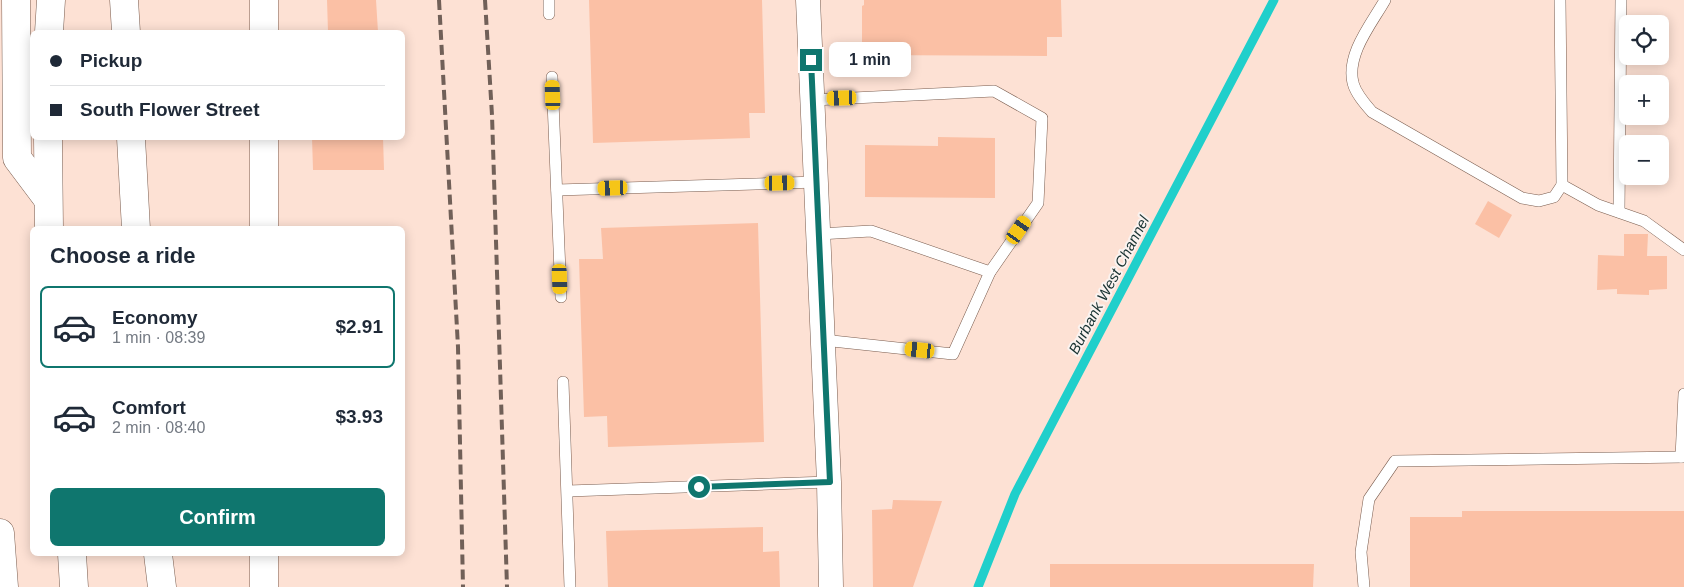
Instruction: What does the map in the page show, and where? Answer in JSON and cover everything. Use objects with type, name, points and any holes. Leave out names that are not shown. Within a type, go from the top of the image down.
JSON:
[{"type":"main road","points":[[16,0],[17,158],[47,198]]},
{"type":"main road","points":[[49,30],[51,0]]},
{"type":"main road","points":[[124,0],[126,30]]},
{"type":"main road","points":[[264,0],[264,30]]},
{"type":"main road","points":[[48,140],[47,198],[49,226]]},
{"type":"main road","points":[[131,140],[136,226]]},
{"type":"main road","points":[[264,140],[264,226]]},
{"type":"main road","points":[[0,533],[4,587]]},
{"type":"main road","points":[[72,556],[74,587]]},
{"type":"main road","points":[[158,556],[162,587]]},
{"type":"main road","points":[[264,556],[264,587]]},
{"type":"street","points":[[808,0],[830,482],[831,587]]},
{"type":"lane","points":[[548,0],[549,14]]},
{"type":"lane","points":[[1385,0],[1358,48],[1353,64],[1353,82],[1361,100],[1372,112],[1522,198],[1539,201],[1554,197],[1562,185],[1560,0]]},
{"type":"lane","points":[[1619,212],[1621,0]]},
{"type":"lane","points":[[552,76],[561,297]]},
{"type":"lane","points":[[813,100],[994,91],[1042,118],[1038,203],[990,272],[953,354],[824,340]]},
{"type":"lane","points":[[557,190],[817,182]]},
{"type":"lane","points":[[1562,185],[1598,205],[1644,221],[1684,250]]},
{"type":"lane","points":[[819,234],[871,231],[990,272]]},
{"type":"lane","points":[[563,382],[570,587]]},
{"type":"lane","points":[[1364,587],[1361,552],[1369,499],[1395,461],[1682,457],[1684,394]]},
{"type":"lane","points":[[568,492],[830,482]]},
{"type":"building","points":[[327,0],[376,0],[378,30],[328,30]]},
{"type":"building","points":[[589,0],[762,0],[765,113],[749,113],[750,138],[593,143]]},
{"type":"building","points":[[864,0],[1061,0],[1062,37],[1047,37],[1047,56],[862,55],[862,6],[864,5]]},
{"type":"building","points":[[938,137],[995,138],[995,198],[865,197],[865,145],[938,146]]},
{"type":"building","points":[[312,140],[383,140],[384,170],[313,170]]},
{"type":"building","points":[[1488,201],[1512,215],[1499,238],[1475,224]]},
{"type":"building","points":[[758,223],[764,442],[608,447],[607,416],[584,417],[579,259],[603,259],[601,228]]},
{"type":"building","points":[[1624,234],[1648,234],[1647,256],[1667,256],[1667,289],[1649,290],[1649,295],[1617,294],[1617,289],[1597,290],[1598,255],[1624,256]]},
{"type":"building","points":[[893,500],[942,501],[913,587],[873,587],[872,510],[892,509]]},
{"type":"building","points":[[1462,511],[1684,511],[1684,587],[1410,587],[1410,517],[1462,517]]},
{"type":"building","points":[[763,527],[763,552],[779,551],[780,587],[608,587],[606,531]]},
{"type":"building","points":[[1050,564],[1314,564],[1313,587],[1050,587]]},
{"type":"waterway","name":"Burbank West Channel","points":[[978,587],[1015,494],[1274,0]]},
{"type":"railway","points":[[439,0],[458,347],[463,587]]},
{"type":"railway","points":[[485,0],[492,115],[507,587]]},
{"type":"route","points":[[699,487],[830,482],[811,60]]}]
